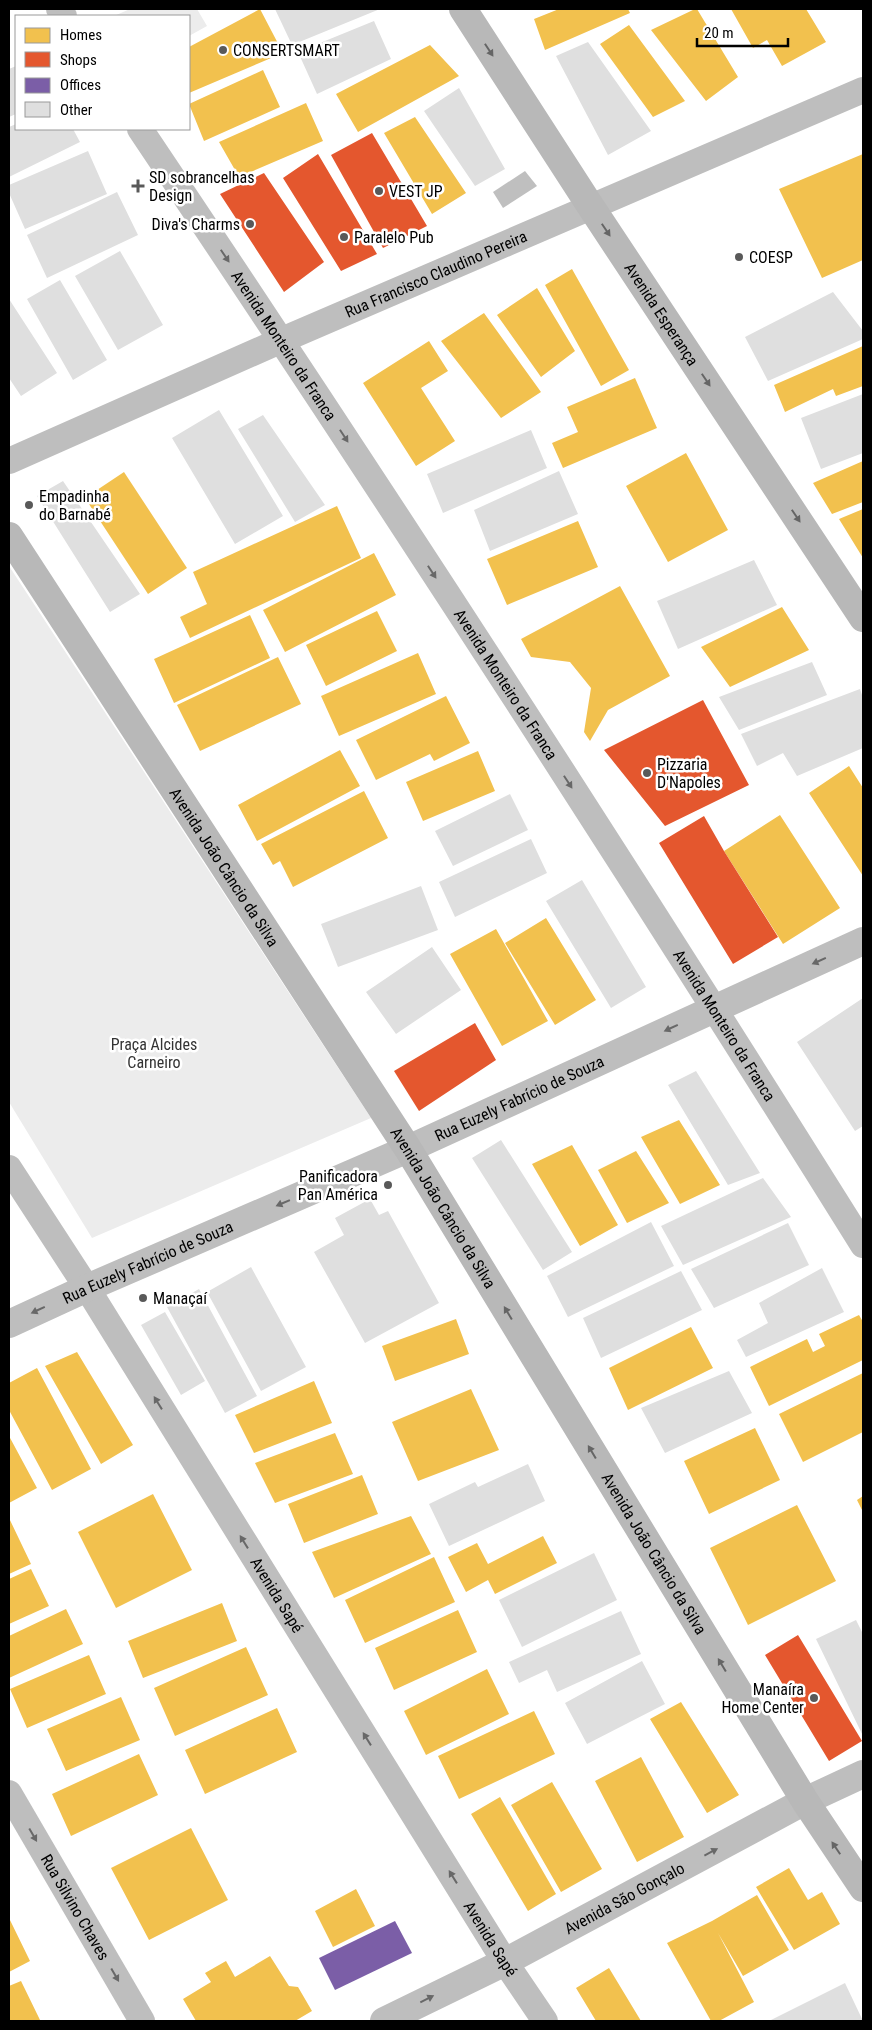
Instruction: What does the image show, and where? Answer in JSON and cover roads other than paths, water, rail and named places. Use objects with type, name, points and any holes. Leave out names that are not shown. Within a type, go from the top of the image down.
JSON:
[{"type":"main road","name":"Avenida Esperança","points":[[463,9],[591,207],[863,618]]},
{"type":"main road","name":"Avenida João Câncio da Silva","points":[[9,536],[408,1149],[805,1801],[863,1888]]},
{"type":"street","name":"Rua Francisco Claudino Pereira","points":[[9,461],[282,340],[863,90]]},
{"type":"street","name":"Avenida Monteiro da Franca","points":[[141,130],[282,340],[715,1008],[863,1245]]},
{"type":"street","name":"Rua Euzely Fabrício de Souza","points":[[9,1324],[87,1288],[408,1149],[863,941]]},
{"type":"street","name":"Avenida Sapé","points":[[9,1168],[87,1288],[505,1962],[545,2021]]},
{"type":"street","name":"Avenida São Gonçalo","points":[[384,2021],[505,1962],[805,1801],[863,1774]]},
{"type":"street","name":"Rua Silvino Chaves","points":[[9,1793],[142,2021]]},
{"type":"place","name":"CONSERTSMART","points":[[223,50]]},
{"type":"place","name":"SD sobrancelhas Design","points":[[138,186]]},
{"type":"place","name":"VEST JP","points":[[379,191]]},
{"type":"place","name":"Diva's Charms","points":[[250,224]]},
{"type":"place","name":"Paralelo Pub","points":[[344,237]]},
{"type":"place","name":"COESP","points":[[739,257]]},
{"type":"place","name":"Empadinha do Barnabé","points":[[29,505]]},
{"type":"place","name":"Pizzaria D'Napoles","points":[[647,773]]},
{"type":"place","name":"Panificadora Pan América","points":[[388,1185]]},
{"type":"place","name":"Manaçaí","points":[[143,1298]]},
{"type":"place","name":"Manaíra Home Center","points":[[814,1698]]},
{"type":"park label","name":"Praça Alcides Carneiro","points":[[154,1053]]}]
